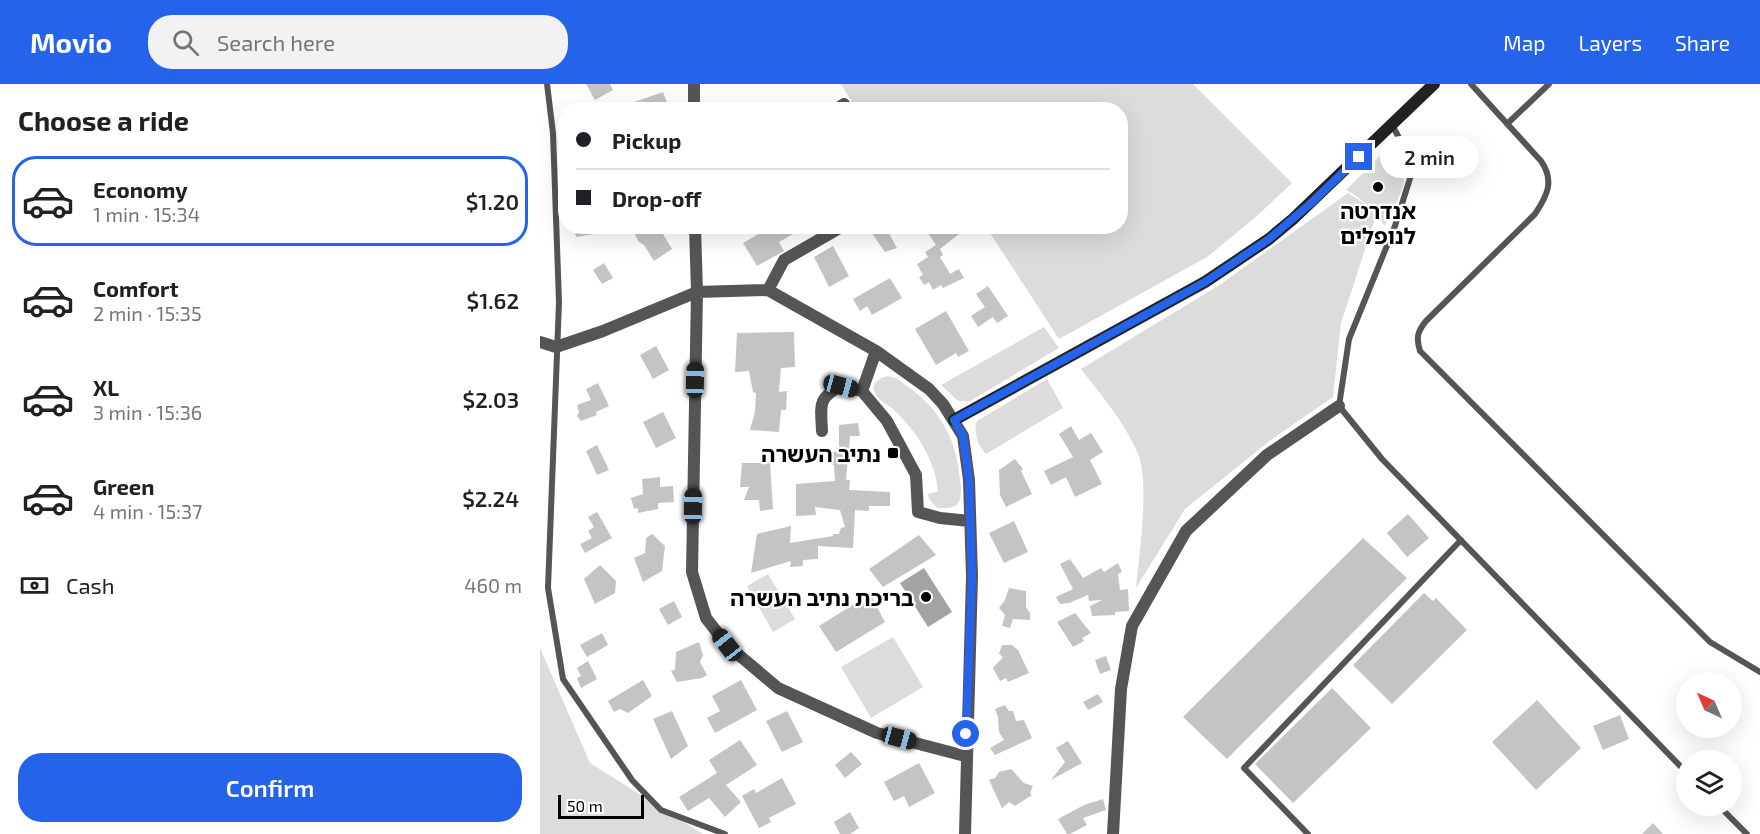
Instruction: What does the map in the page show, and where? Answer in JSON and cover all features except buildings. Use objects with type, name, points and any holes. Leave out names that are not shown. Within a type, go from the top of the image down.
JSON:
[{"type":"street","points":[[694,84],[694,102]]},
{"type":"street","points":[[954,420],[1241,259],[1293,219],[1433,85]]},
{"type":"street","points":[[695,234],[697,292],[692,572],[706,618],[727,645],[778,688],[877,732],[965,756]]},
{"type":"street","points":[[768,290],[784,260],[829,234]]},
{"type":"street","points":[[540,342],[556,346],[603,331],[697,292],[768,290],[876,351],[929,389],[943,404],[963,436],[969,480],[972,576],[965,756],[965,834]]},
{"type":"street","points":[[862,391],[876,351]]},
{"type":"street","points":[[822,431],[820,406],[828,392],[841,386],[862,391],[887,421],[916,475],[918,512],[940,518],[970,521]]},
{"type":"street","points":[[1113,834],[1121,689],[1132,626],[1186,531],[1267,455],[1339,406]]},
{"type":"lane","points":[[547,84],[553,133],[558,264],[553,490],[548,588],[563,679],[632,780],[661,810],[725,834]]},
{"type":"lane","points":[[1471,84],[1548,171],[1545,199],[1534,214],[1426,321],[1419,330],[1417,339],[1420,351],[1710,642],[1760,672]]},
{"type":"lane","points":[[1507,124],[1549,84]]},
{"type":"lane","points":[[1391,125],[1403,145],[1412,172],[1395,226],[1349,339],[1339,406],[1382,459],[1676,762]]},
{"type":"lane","points":[[1308,834],[1244,768],[1461,540]]},
{"type":"lane","points":[[1729,816],[1747,834]]},
{"type":"shaded area","points":[[841,84],[1193,84],[1292,183],[1257,216],[1207,257],[1059,339],[991,234],[1128,234],[1128,102],[852,102]]},
{"type":"shaded area","points":[[1384,152],[1393,155],[1399,162],[1404,181],[1385,226],[1368,205],[1346,190]]},
{"type":"shaded area","points":[[1348,193],[1367,205],[1376,216],[1341,323],[1333,397],[1272,439],[1185,509],[1136,588],[1143,520],[1143,483],[1138,454],[1127,431],[1081,369],[1218,286]]},
{"type":"shaded area","points":[[1044,327],[1059,348],[970,401],[958,401],[941,385]]},
{"type":"shaded area","points":[[888,376],[900,381],[922,398],[946,429],[955,453],[961,490],[955,506],[937,508],[929,499],[928,494],[938,491],[933,468],[924,447],[894,410],[875,394],[873,388],[879,379]]},
{"type":"shaded area","points":[[1047,379],[1063,408],[986,454],[977,439],[977,421]]},
{"type":"shaded area","name":"בריכת נתיב העשרה","points":[[924,568],[952,612],[928,627],[900,583]]},
{"type":"shaded area","points":[[768,574],[795,619],[773,632],[747,586]]},
{"type":"shaded area","points":[[893,637],[923,687],[871,718],[841,667]]},
{"type":"shaded area","points":[[540,648],[590,763],[703,834],[540,834]]},
{"type":"place","name":"אנדרטה לנופלים","points":[[1378,187]]},
{"type":"place","name":"נתיב העשרה","points":[[893,453]]},
{"type":"place","name":"בריכת נתיב העשרה","points":[[926,597]]},
{"type":"route","points":[[966,734],[972,576],[969,480],[963,436],[954,420],[1205,282],[1241,259],[1293,219],[1359,157]]}]
